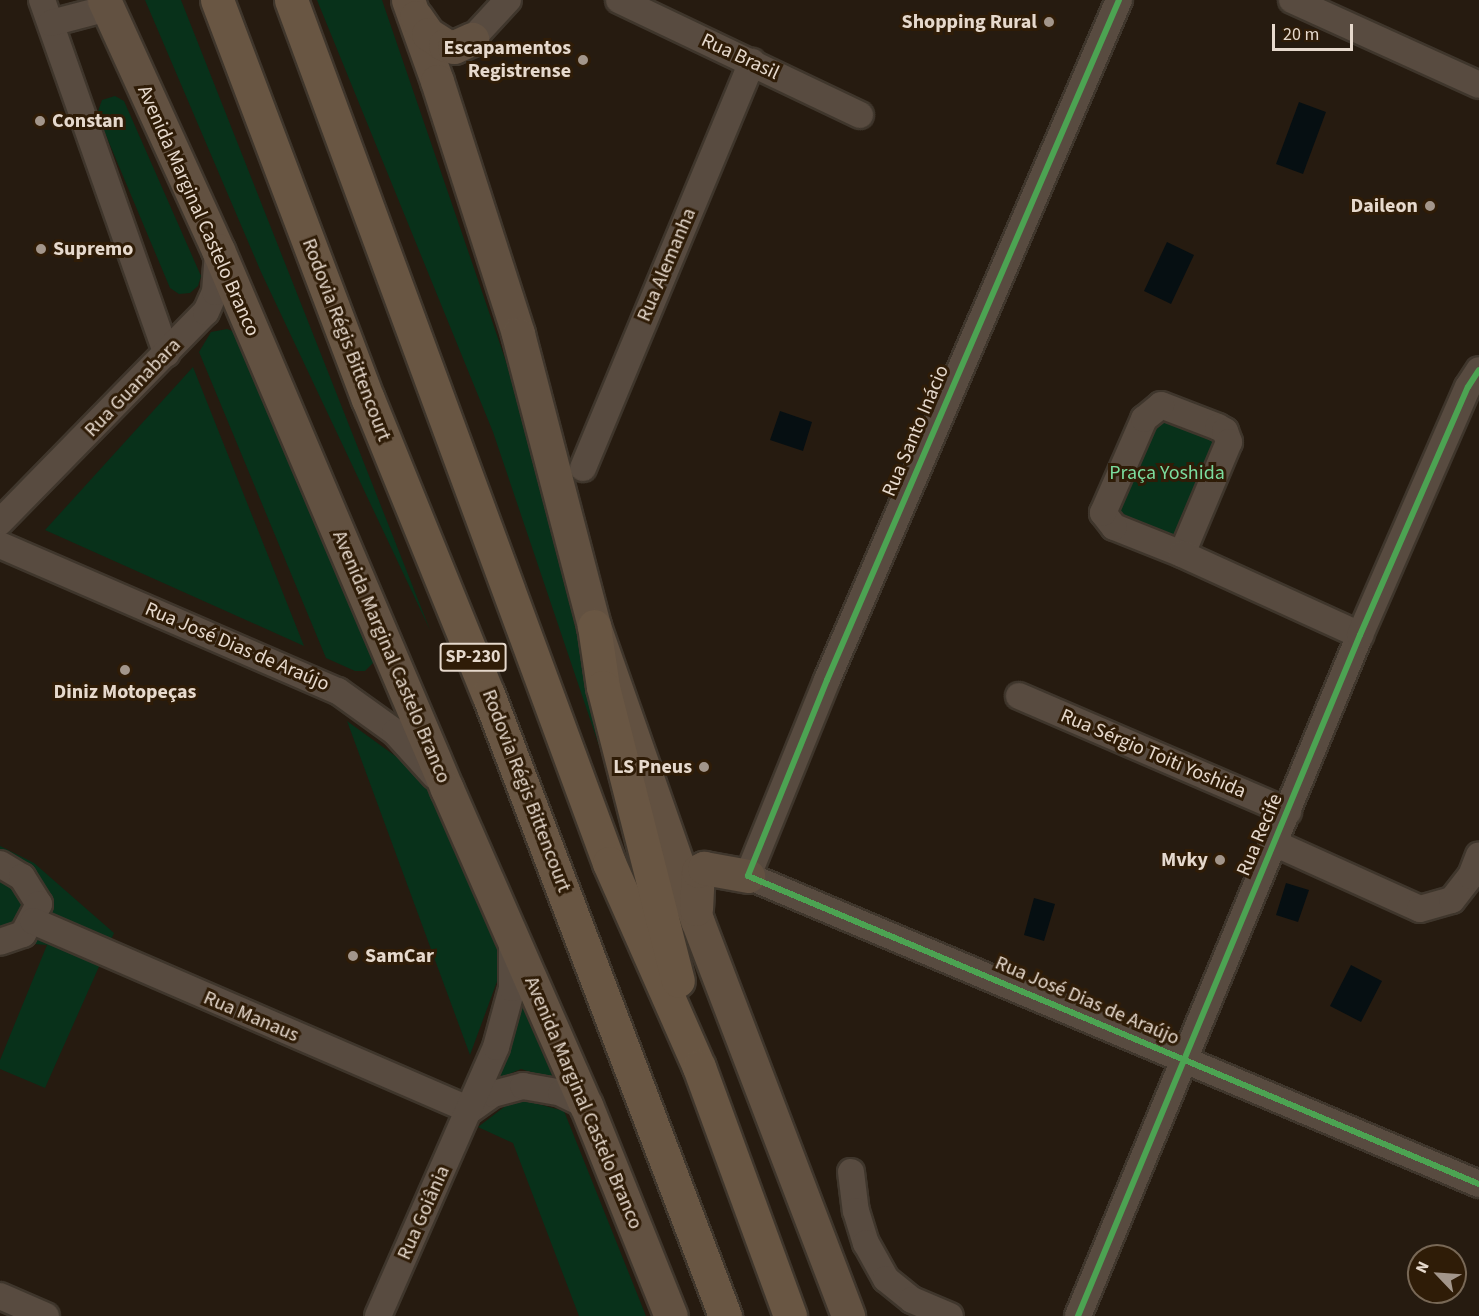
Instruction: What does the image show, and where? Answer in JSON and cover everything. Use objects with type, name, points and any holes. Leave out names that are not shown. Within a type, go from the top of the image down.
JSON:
[{"type":"highway","name":"Rodovia Régis Bittencourt","points":[[217,0],[368,399],[488,694],[725,1316]]},
{"type":"highway","name":"SP-230","points":[[291,0],[609,863],[699,1067],[790,1316]]},
{"type":"highway","points":[[594,626],[603,687],[699,1067]]},
{"type":"highway","points":[[699,1245],[703,1316]]},
{"type":"main road","name":"Avenida Marginal Castelo Branco","points":[[106,4],[218,250],[447,789],[586,1105],[671,1316]]},
{"type":"main road","points":[[410,5],[423,28],[445,45],[454,47],[472,39]]},
{"type":"main road","points":[[410,5],[445,105],[518,334],[594,626],[697,920],[848,1316]]},
{"type":"main road","points":[[445,105],[449,72],[472,39]]},
{"type":"main road","points":[[697,920],[694,889],[698,871],[704,868],[748,876]]},
{"type":"street","points":[[472,39],[508,0]]},
{"type":"street","name":"Rua Brasil","points":[[618,0],[860,115]]},
{"type":"street","name":"Rua Santo Inácio","points":[[748,876],[827,680],[1119,0]]},
{"type":"street","points":[[1292,0],[1479,85]]},
{"type":"street","points":[[106,4],[46,12],[69,86],[167,354]]},
{"type":"street","name":"Rua Alemanha","points":[[583,468],[752,62]]},
{"type":"street","name":"Rua Guanabara","points":[[0,543],[8,516],[167,354],[210,305],[218,250]]},
{"type":"street","name":"Rua Recife","points":[[1078,1316],[1360,635],[1468,387],[1479,370]]},
{"type":"street","points":[[1182,554],[1229,442],[1226,431],[1161,405],[1144,419],[1104,513],[1114,527],[1182,554],[1360,635]]},
{"type":"street","name":"Rua José Dias de Araújo","points":[[0,543],[338,691],[395,732],[447,789]]},
{"type":"street","name":"Rua Sérgio Toiti Yoshida","points":[[1019,696],[1288,812]]},
{"type":"street","points":[[1274,843],[1420,909],[1452,900],[1471,876],[1479,855]]},
{"type":"street","points":[[0,864],[22,877],[36,895],[39,904],[33,921],[23,934],[0,942]]},
{"type":"street","name":"Rua José Dias de Araújo","points":[[748,876],[1479,1184]]},
{"type":"street","name":"Rua Manaus","points":[[33,921],[470,1110]]},
{"type":"street","name":"Rua Goiânia","points":[[378,1316],[470,1110],[506,1015],[513,961],[510,929]]},
{"type":"street","points":[[470,1110],[493,1094],[523,1086],[561,1093],[586,1105]]},
{"type":"street","points":[[850,1172],[863,1236],[886,1279],[912,1300],[950,1316]]},
{"type":"street","points":[[0,1296],[46,1316]]},
{"type":"green space","points":[[145,0],[181,0],[430,630],[261,272]]},
{"type":"green space","points":[[317,0],[382,0],[526,420],[615,793],[493,432]]},
{"type":"green space","points":[[115,96],[124,101],[201,276],[198,286],[190,293],[179,294],[170,288],[97,114],[102,100]]},
{"type":"green space","points":[[227,329],[235,332],[375,650],[376,660],[365,671],[355,671],[326,658],[199,352],[211,332]]},
{"type":"green space","points":[[193,367],[304,646],[45,530]]},
{"type":"green space","name":"Praça Yoshida","points":[[1161,418],[1216,441],[1175,542],[1122,519],[1114,508],[1147,429]]},
{"type":"green space","points":[[347,721],[405,763],[443,805],[498,933],[499,976],[470,1055]]},
{"type":"green space","points":[[0,846],[34,863],[114,933],[45,1088],[0,1069],[0,1060],[47,945],[22,943],[0,957]]},
{"type":"green space","points":[[521,1004],[554,1079],[521,1069],[492,1081]]},
{"type":"green space","points":[[527,1101],[564,1111],[646,1316],[579,1316],[513,1143],[478,1127],[508,1104]]},
{"type":"shaded area","points":[[1299,102],[1326,112],[1303,174],[1276,164]]},
{"type":"shaded area","points":[[1167,242],[1194,255],[1171,304],[1144,291]]},
{"type":"shaded area","points":[[780,411],[812,422],[803,451],[770,440]]},
{"type":"shaded area","points":[[1286,883],[1309,890],[1298,922],[1276,915]]},
{"type":"shaded area","points":[[1034,898],[1055,904],[1044,941],[1024,935]]},
{"type":"shaded area","points":[[1351,965],[1382,981],[1361,1022],[1330,1006]]},
{"type":"cycle path","points":[[1119,0],[827,680],[748,876],[1479,1184]]},
{"type":"cycle path","points":[[1078,1316],[1360,635],[1468,387],[1479,370]]},
{"type":"place","name":"Shopping Rural","points":[[1049,22]]},
{"type":"place","name":"Escapamentos Registrense","points":[[583,60]]},
{"type":"place","name":"Constan","points":[[40,121]]},
{"type":"place","name":"Daileon","points":[[1430,206]]},
{"type":"place","name":"Supremo","points":[[41,249]]},
{"type":"place","name":"Diniz Motopeças","points":[[125,670]]},
{"type":"place","name":"LS Pneus","points":[[704,767]]},
{"type":"place","name":"Mvky","points":[[1220,860]]},
{"type":"place","name":"SamCar","points":[[353,956]]}]
